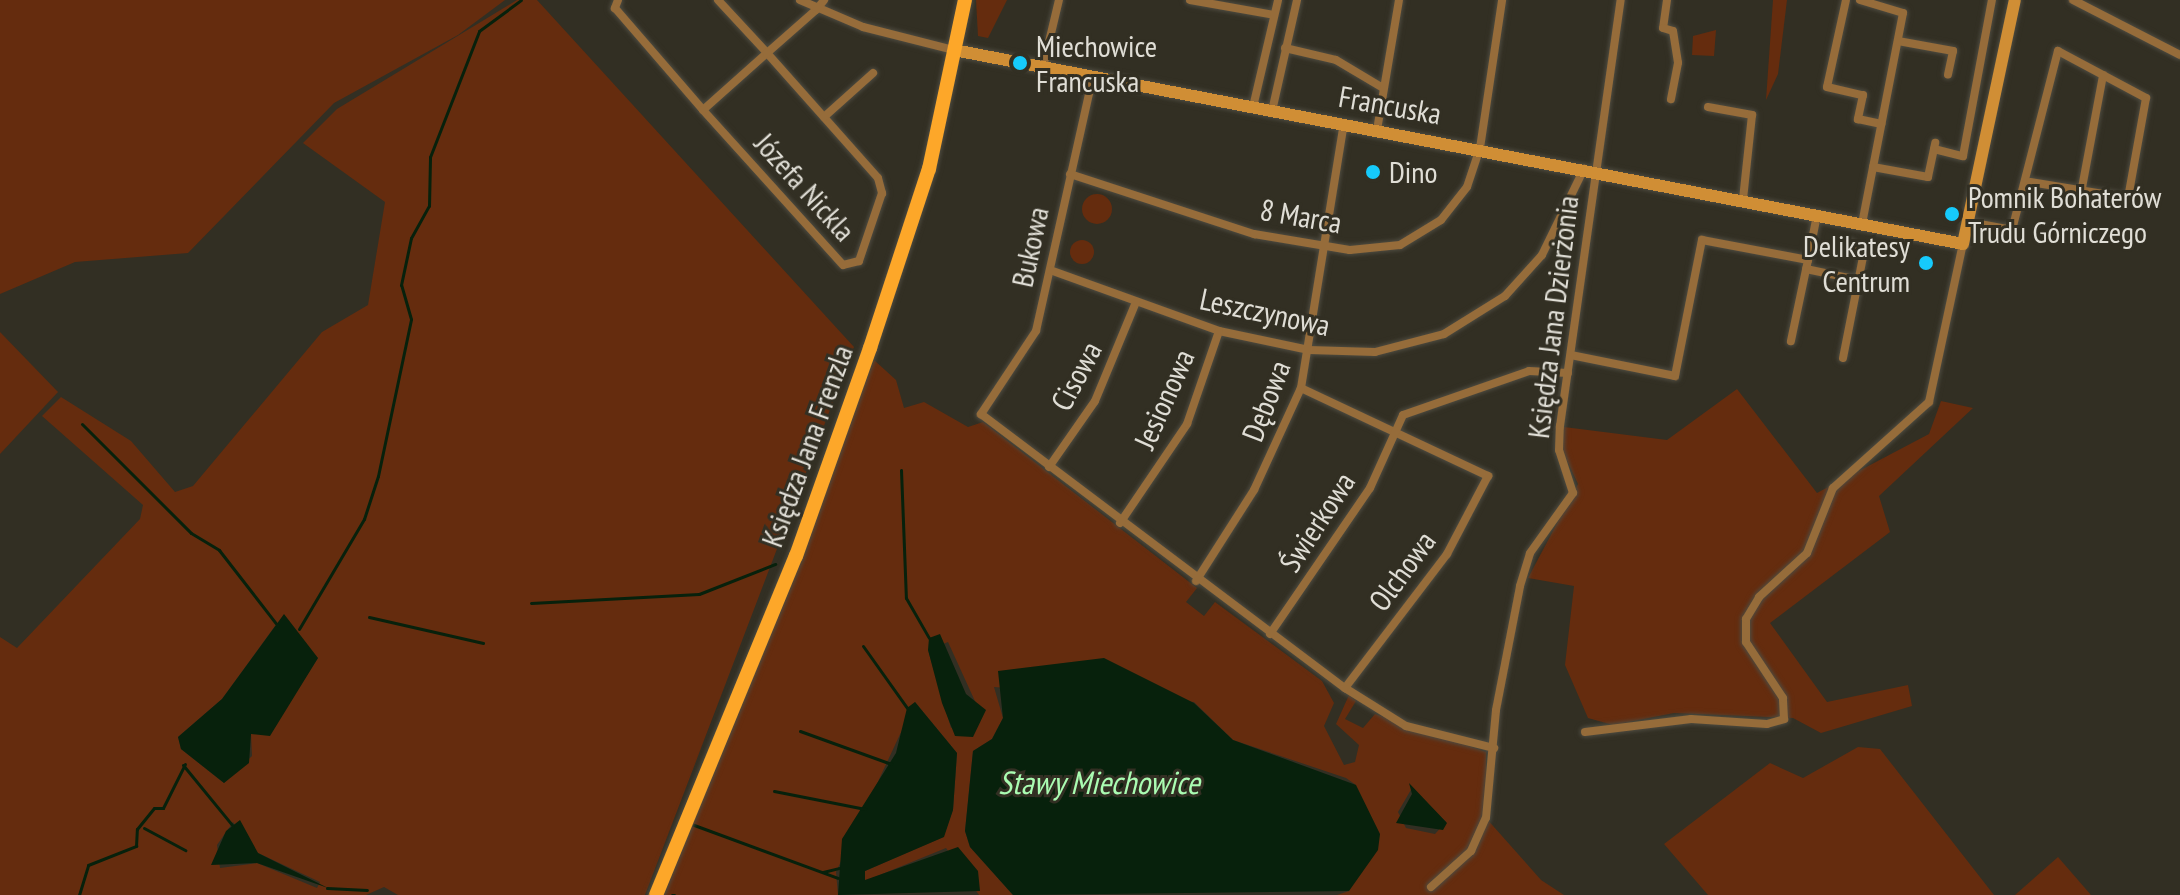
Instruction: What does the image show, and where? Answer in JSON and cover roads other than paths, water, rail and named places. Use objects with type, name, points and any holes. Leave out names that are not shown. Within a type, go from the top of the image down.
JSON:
[{"type":"main road","name":"Księdza Jana Frenzla","points":[[656,895],[820,493],[929,169],[965,0]]},
{"type":"street","name":"Józefa Nickla","points":[[618,0],[615,8],[843,265],[859,261],[882,193],[878,178],[718,0]]},
{"type":"street","points":[[800,0],[816,10],[954,50]]},
{"type":"street","points":[[703,110],[824,0]]},
{"type":"street","points":[[1043,67],[1059,0]]},
{"type":"street","points":[[1190,0],[1274,15]]},
{"type":"street","points":[[1253,107],[1278,0]]},
{"type":"street","points":[[1272,111],[1297,0]]},
{"type":"street","points":[[1377,130],[1399,0]]},
{"type":"street","name":"8 Marca","points":[[1070,174],[1222,225],[1322,247],[1379,249],[1424,234],[1456,205],[1480,148],[1502,0]]},
{"type":"street","name":"Księdza Jana Dzierżonia","points":[[1431,887],[1479,837],[1526,564],[1573,493],[1559,450],[1590,169],[1621,0]]},
{"type":"street","points":[[1667,0],[1663,28],[1673,31],[1678,63],[1671,99]]},
{"type":"street","points":[[1846,0],[1827,87],[1863,95],[1858,119],[1881,124]]},
{"type":"street","points":[[1860,0],[1899,9],[1898,41],[1862,224]]},
{"type":"street","points":[[1873,167],[1928,177],[1934,146],[1963,156],[1992,0]]},
{"type":"street","points":[[1585,732],[1691,719],[1767,724],[1784,719],[1783,698],[1746,642],[1746,619],[1759,597],[1807,553],[1838,481],[1929,402],[2015,0]]},
{"type":"street","points":[[2073,0],[2180,55]]},
{"type":"street","points":[[1898,41],[1953,51],[1948,74]]},
{"type":"street","points":[[1285,48],[1336,60],[1383,88]]},
{"type":"street","name":"Francuska","points":[[954,50],[1590,169],[1963,244]]},
{"type":"street","points":[[1969,222],[2012,230],[2030,182],[2058,51],[2146,98],[2131,185],[2121,201],[2030,182]]},
{"type":"street","name":"Józefa Nickla","points":[[824,117],[873,73]]},
{"type":"street","points":[[2081,193],[2103,75]]},
{"type":"street","name":"Bukowa","points":[[1049,467],[981,414],[1027,351],[1050,270],[1093,76]]},
{"type":"street","points":[[1708,107],[1752,115],[1743,199]]},
{"type":"street","name":"Dębowa","points":[[1196,581],[1254,490],[1301,388],[1344,123]]},
{"type":"street","name":"Leszczynowa","points":[[1050,270],[1219,331],[1309,350],[1386,350],[1477,317],[1542,255],[1590,169]]},
{"type":"street","points":[[1791,341],[1817,215]]},
{"type":"street","points":[[1571,355],[1675,376],[1702,240],[1858,280]]},
{"type":"street","points":[[1843,358],[1864,252],[1848,242]]},
{"type":"street","name":"Cisowa","points":[[1049,467],[1095,401],[1136,302]]},
{"type":"street","name":"Jesionowa","points":[[1120,523],[1187,424],[1219,331]]},
{"type":"street","name":"Świerkowa","points":[[1270,634],[1349,522],[1407,412],[1529,371],[1568,373]]},
{"type":"street","points":[[1301,388],[1397,432]]},
{"type":"street","name":"Olchowa","points":[[1345,688],[1447,554],[1488,476],[1397,432]]},
{"type":"street","points":[[1049,467],[1196,581],[1345,688],[1406,726],[1494,748]]},
{"type":"water","points":[[284,614],[318,658],[270,736],[251,734],[249,763],[224,783],[181,749],[178,737],[222,699]]},
{"type":"water","points":[[940,634],[966,694],[986,710],[973,737],[955,736],[942,703],[928,650],[929,638]]},
{"type":"water","name":"Stawy Miechowice","points":[[1104,658],[1194,703],[1233,740],[1356,785],[1380,834],[1378,850],[1349,891],[1013,895],[970,847],[965,831],[973,751],[992,739],[1003,718],[998,671]]},
{"type":"water","points":[[915,702],[957,753],[953,810],[944,837],[865,871],[865,880],[958,847],[978,871],[980,891],[838,895],[842,839],[896,753],[907,708]]},
{"type":"water","points":[[1409,783],[1447,823],[1443,830],[1396,823],[1412,794]]},
{"type":"water","points":[[240,820],[258,853],[328,888],[257,863],[211,865],[226,831]]},
{"type":"waterway","points":[[299,629],[364,519],[378,476],[411,319],[401,285],[411,238],[429,206],[430,157],[479,31],[521,0]]},
{"type":"waterway","points":[[82,424],[191,533],[219,550],[278,626]]},
{"type":"waterway","points":[[901,470],[906,598],[929,638]]},
{"type":"waterway","points":[[531,603],[699,594],[775,564]]},
{"type":"waterway","points":[[369,617],[483,643]]},
{"type":"waterway","points":[[863,646],[907,708]]},
{"type":"waterway","points":[[800,731],[891,764]]},
{"type":"waterway","points":[[79,895],[88,865],[136,846],[137,829],[154,808],[163,808],[185,764]]},
{"type":"waterway","points":[[183,765],[233,826]]},
{"type":"waterway","points":[[774,791],[865,809]]},
{"type":"waterway","points":[[694,825],[838,878]]},
{"type":"waterway","points":[[144,828],[185,850]]},
{"type":"waterway","points":[[823,872],[839,868]]},
{"type":"waterway","points":[[327,888],[367,890]]},
{"type":"place","name":"Miechowice Francuska","points":[[1020,63]]},
{"type":"place","name":"Dino","points":[[1373,172]]},
{"type":"place","name":"Pomnik Bohaterów Trudu Górniczego","points":[[1952,214]]},
{"type":"place","name":"Delikatesy Centrum","points":[[1926,263]]}]
